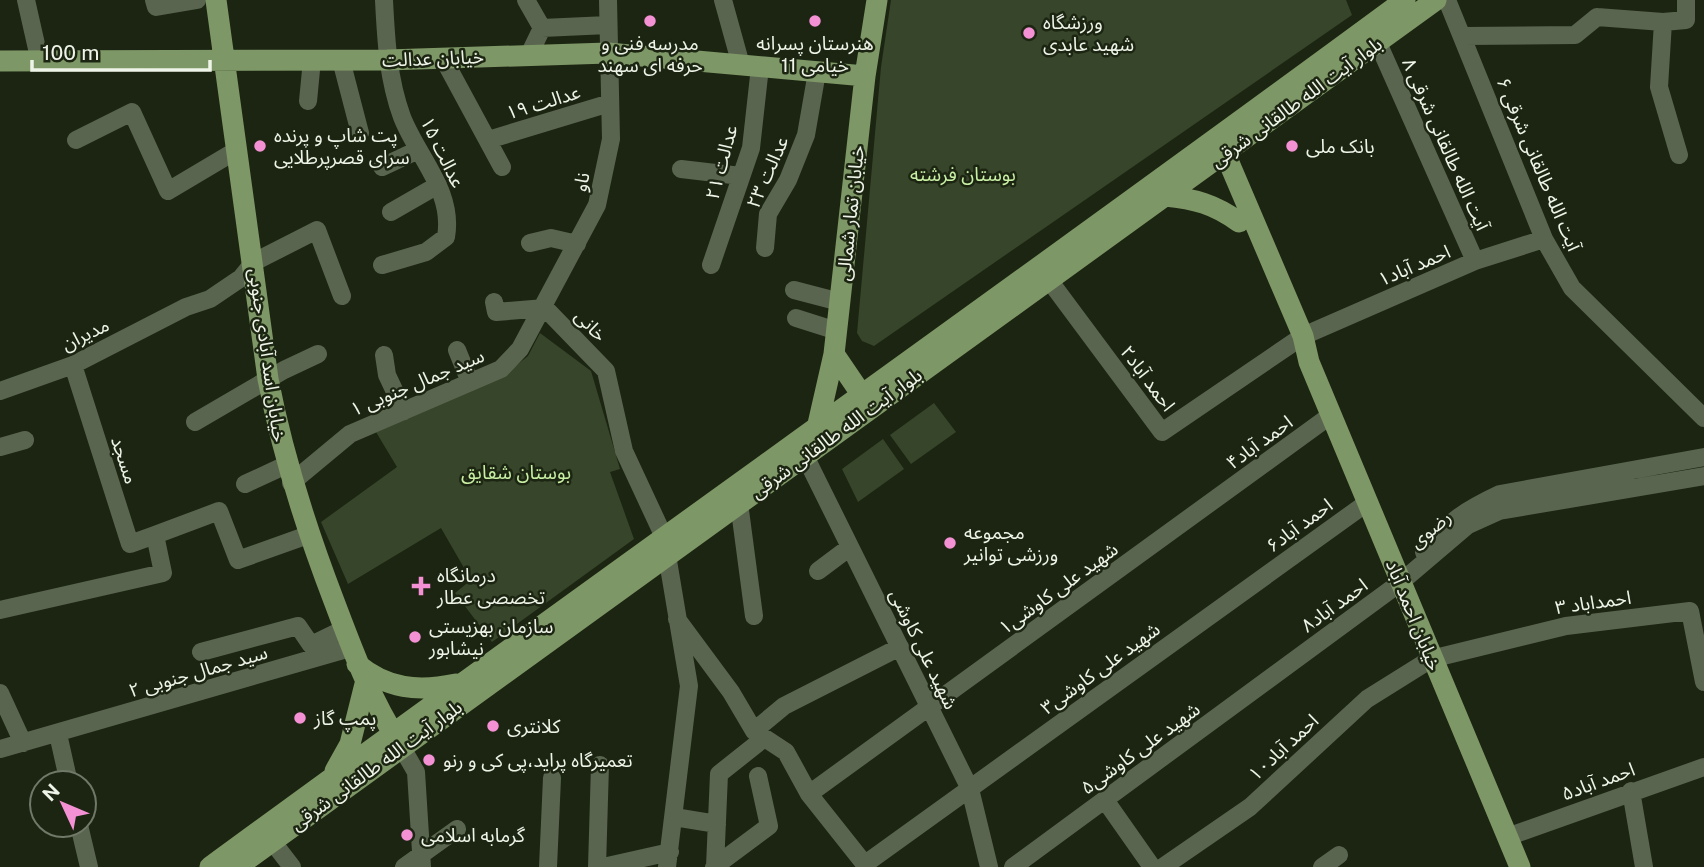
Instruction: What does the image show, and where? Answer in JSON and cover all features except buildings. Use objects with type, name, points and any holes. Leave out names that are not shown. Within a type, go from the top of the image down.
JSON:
[{"type":"main road","name":"خیابان اسد آبادی جنوبی","points":[[216,0],[268,379],[288,474],[308,535],[365,684],[397,740]]},
{"type":"main road","name":"خیابان تمار شمالی","points":[[818,424],[834,354],[865,76],[877,0]]},
{"type":"main road","name":"بلوار آیت الله طالقانی شرقی","points":[[210,867],[330,779],[397,740],[665,546],[818,424],[866,401],[1049,280],[1165,196],[1382,8],[1405,0]]},
{"type":"main road","name":"بلوار آیت الله طالقانی شرقی","points":[[237,867],[397,740],[463,682],[665,546],[739,503],[805,456],[866,401],[1215,151],[1378,43],[1436,0]]},
{"type":"main road","name":"خیابان عدالت","points":[[0,61],[387,60],[608,52],[865,76]]},
{"type":"main road","name":"خیابان احمد آباد","points":[[1215,151],[1239,222],[1309,362],[1520,867]]},
{"type":"main road","name":"خیابان احمد آباد","points":[[1215,151],[1298,339]]},
{"type":"main road","points":[[1165,196],[1217,206],[1239,222]]},
{"type":"main road","points":[[834,354],[866,401]]},
{"type":"main road","points":[[350,647],[372,677],[405,688],[437,688],[463,682]]},
{"type":"main road","points":[[330,779],[349,744],[365,684]]},
{"type":"street","points":[[26,0],[40,62]]},
{"type":"street","points":[[154,0],[156,8],[197,0]]},
{"type":"street","name":"عدالت ۱۵","points":[[382,265],[426,251],[446,237],[446,206],[438,185],[402,117],[387,60],[384,0]]},
{"type":"street","points":[[526,0],[542,28]]},
{"type":"street","name":"ناو","points":[[545,307],[597,205],[611,139],[608,0]]},
{"type":"street","points":[[723,0],[750,66]]},
{"type":"street","name":"آیت الله طالقانی شرقی ۶","points":[[1447,0],[1464,36],[1544,239],[1572,288],[1704,418]]},
{"type":"street","points":[[1464,36],[1575,36],[1596,8],[1663,22],[1686,20],[1686,0]]},
{"type":"street","points":[[1663,22],[1659,88],[1679,155]]},
{"type":"street","points":[[542,28],[608,25]]},
{"type":"street","points":[[529,55],[542,28]]},
{"type":"street","name":"آیت الله طالقانی شرقی ۸","points":[[1378,43],[1475,261]]},
{"type":"street","points":[[443,58],[502,167]]},
{"type":"street","points":[[308,102],[312,60]]},
{"type":"street","points":[[341,60],[360,134]]},
{"type":"street","name":"عدالت ۲۱","points":[[711,265],[751,148],[750,66]]},
{"type":"street","name":"عدالت ۲۳","points":[[765,248],[768,214],[788,180],[806,135],[817,72]]},
{"type":"street","name":"عدالت ۱۹","points":[[488,140],[610,103]]},
{"type":"street","points":[[76,140],[132,112],[169,191],[237,150]]},
{"type":"street","points":[[382,167],[418,150]]},
{"type":"street","points":[[681,169],[741,176]]},
{"type":"street","points":[[391,212],[438,185]]},
{"type":"street","name":"مدیران","points":[[0,391],[73,365],[186,307],[210,299],[241,278],[254,262],[317,230],[342,296]]},
{"type":"street","points":[[530,243],[551,238],[578,244]]},
{"type":"street","name":"احمد آباد۱","points":[[1298,339],[1475,261],[1544,239]]},
{"type":"street","name":"احمد آباد۲","points":[[1049,280],[1162,432],[1298,339]]},
{"type":"street","points":[[794,290],[840,302]]},
{"type":"street","points":[[494,302],[496,312],[545,307]]},
{"type":"street","name":"خانی","points":[[545,307],[606,371],[624,451],[665,546]]},
{"type":"street","name":"سید جمال جنوبی ۱","points":[[245,484],[288,474],[350,434],[501,369],[520,349],[545,307]]},
{"type":"street","points":[[796,318],[837,331]]},
{"type":"street","points":[[457,350],[470,382]]},
{"type":"street","points":[[195,422],[268,379],[318,354]]},
{"type":"street","points":[[384,355],[387,375],[404,411]]},
{"type":"street","name":"مسجد","points":[[73,365],[130,544],[155,536]]},
{"type":"street","name":"احمد آباد۴","points":[[1211,502],[1331,415]]},
{"type":"street","points":[[0,447],[25,440]]},
{"type":"street","name":"شهید علی کاوشی","points":[[805,456],[970,789],[989,867]]},
{"type":"street","name":"رضوی","points":[[1401,582],[1444,526],[1500,494],[1704,457]]},
{"type":"street","name":"رضوی","points":[[1401,582],[1468,525],[1499,511],[1704,476]]},
{"type":"street","name":"شهید علی کاوشی۱","points":[[809,794],[1211,502]]},
{"type":"street","name":"احمد آباد۶","points":[[1255,582],[1368,502]]},
{"type":"street","points":[[739,503],[754,616]]},
{"type":"street","points":[[0,610],[163,573],[155,536],[219,511],[238,560],[308,535]]},
{"type":"street","points":[[603,867],[668,860],[688,687],[665,546]]},
{"type":"street","points":[[818,570],[850,547]]},
{"type":"street","name":"شهید علی کاوشی۳","points":[[866,866],[1255,582]]},
{"type":"street","name":"احمد آباد۸","points":[[1292,663],[1401,582]]},
{"type":"street","name":"احمداباد ۳","points":[[1431,659],[1566,626],[1690,611],[1704,682]]},
{"type":"street","points":[[677,619],[731,692],[758,735],[786,752],[809,794],[866,866]]},
{"type":"street","points":[[201,652],[298,626],[311,645],[350,647]]},
{"type":"street","name":"سید جمال جنوبی ۲","points":[[0,749],[350,647]]},
{"type":"street","points":[[715,867],[719,774],[784,706],[900,647]]},
{"type":"street","name":"احمد آباد۱۰","points":[[1150,866],[1250,807],[1367,699],[1431,659]]},
{"type":"street","name":"شهید علی کاوشی۵","points":[[1013,867],[1292,663]]},
{"type":"street","points":[[0,693],[23,743]]},
{"type":"street","points":[[58,734],[66,769]]},
{"type":"street","points":[[397,740],[416,772],[421,861]]},
{"type":"street","points":[[597,867],[600,765]]},
{"type":"street","name":"احمد آباد۵","points":[[1507,838],[1704,766]]},
{"type":"street","points":[[715,867],[769,825],[758,776]]},
{"type":"street","points":[[548,867],[552,778]]},
{"type":"street","points":[[1630,791],[1644,867]]},
{"type":"street","points":[[1105,800],[1150,866]]},
{"type":"street","points":[[674,817],[717,824]]},
{"type":"street","points":[[404,867],[421,861],[457,829]]},
{"type":"street","points":[[82,839],[89,867]]},
{"type":"street","points":[[272,841],[292,867]]},
{"type":"street","points":[[1322,867],[1339,855]]},
{"type":"green space","name":"بوستان فرشته","points":[[891,0],[1346,0],[1352,15],[874,346],[862,341],[857,333],[881,67]]},
{"type":"green space","name":"بوستان شقایق","points":[[540,333],[591,371],[620,469],[610,472],[634,539],[492,642],[455,593],[471,580],[441,528],[348,584],[321,522],[397,467],[376,432],[508,372],[528,356]]},
{"type":"green space","points":[[934,403],[956,432],[911,464],[890,435]]},
{"type":"green space","points":[[883,439],[904,469],[858,502],[842,469]]},
{"type":"place","name":"مدرسه فنی و حرفه ای سهند","points":[[650,21]]},
{"type":"place","name":"هنرستان پسرانه خیامی 11","points":[[815,21]]},
{"type":"place","name":"ورزشگاه شهید عابدی","points":[[1029,33]]},
{"type":"place","name":"پت شاپ و پرنده سرای قصرپرطلایی","points":[[260,146]]},
{"type":"place","name":"بانک ملی","points":[[1292,146]]},
{"type":"place","name":"مجموعه ورزشی توانیر","points":[[950,543]]},
{"type":"place","name":"درمانگاه تخصصی عطار","points":[[421,586]]},
{"type":"place","name":"سازمان بهزیستی نیشابور","points":[[415,637]]},
{"type":"place","name":"پمپ گاز","points":[[300,718]]},
{"type":"place","name":"کلانتری","points":[[493,726]]},
{"type":"place","name":"تعمیرگاه پراید،پی کی و رنو","points":[[429,760]]},
{"type":"place","name":"گرمابه اسلامی","points":[[407,835]]}]
